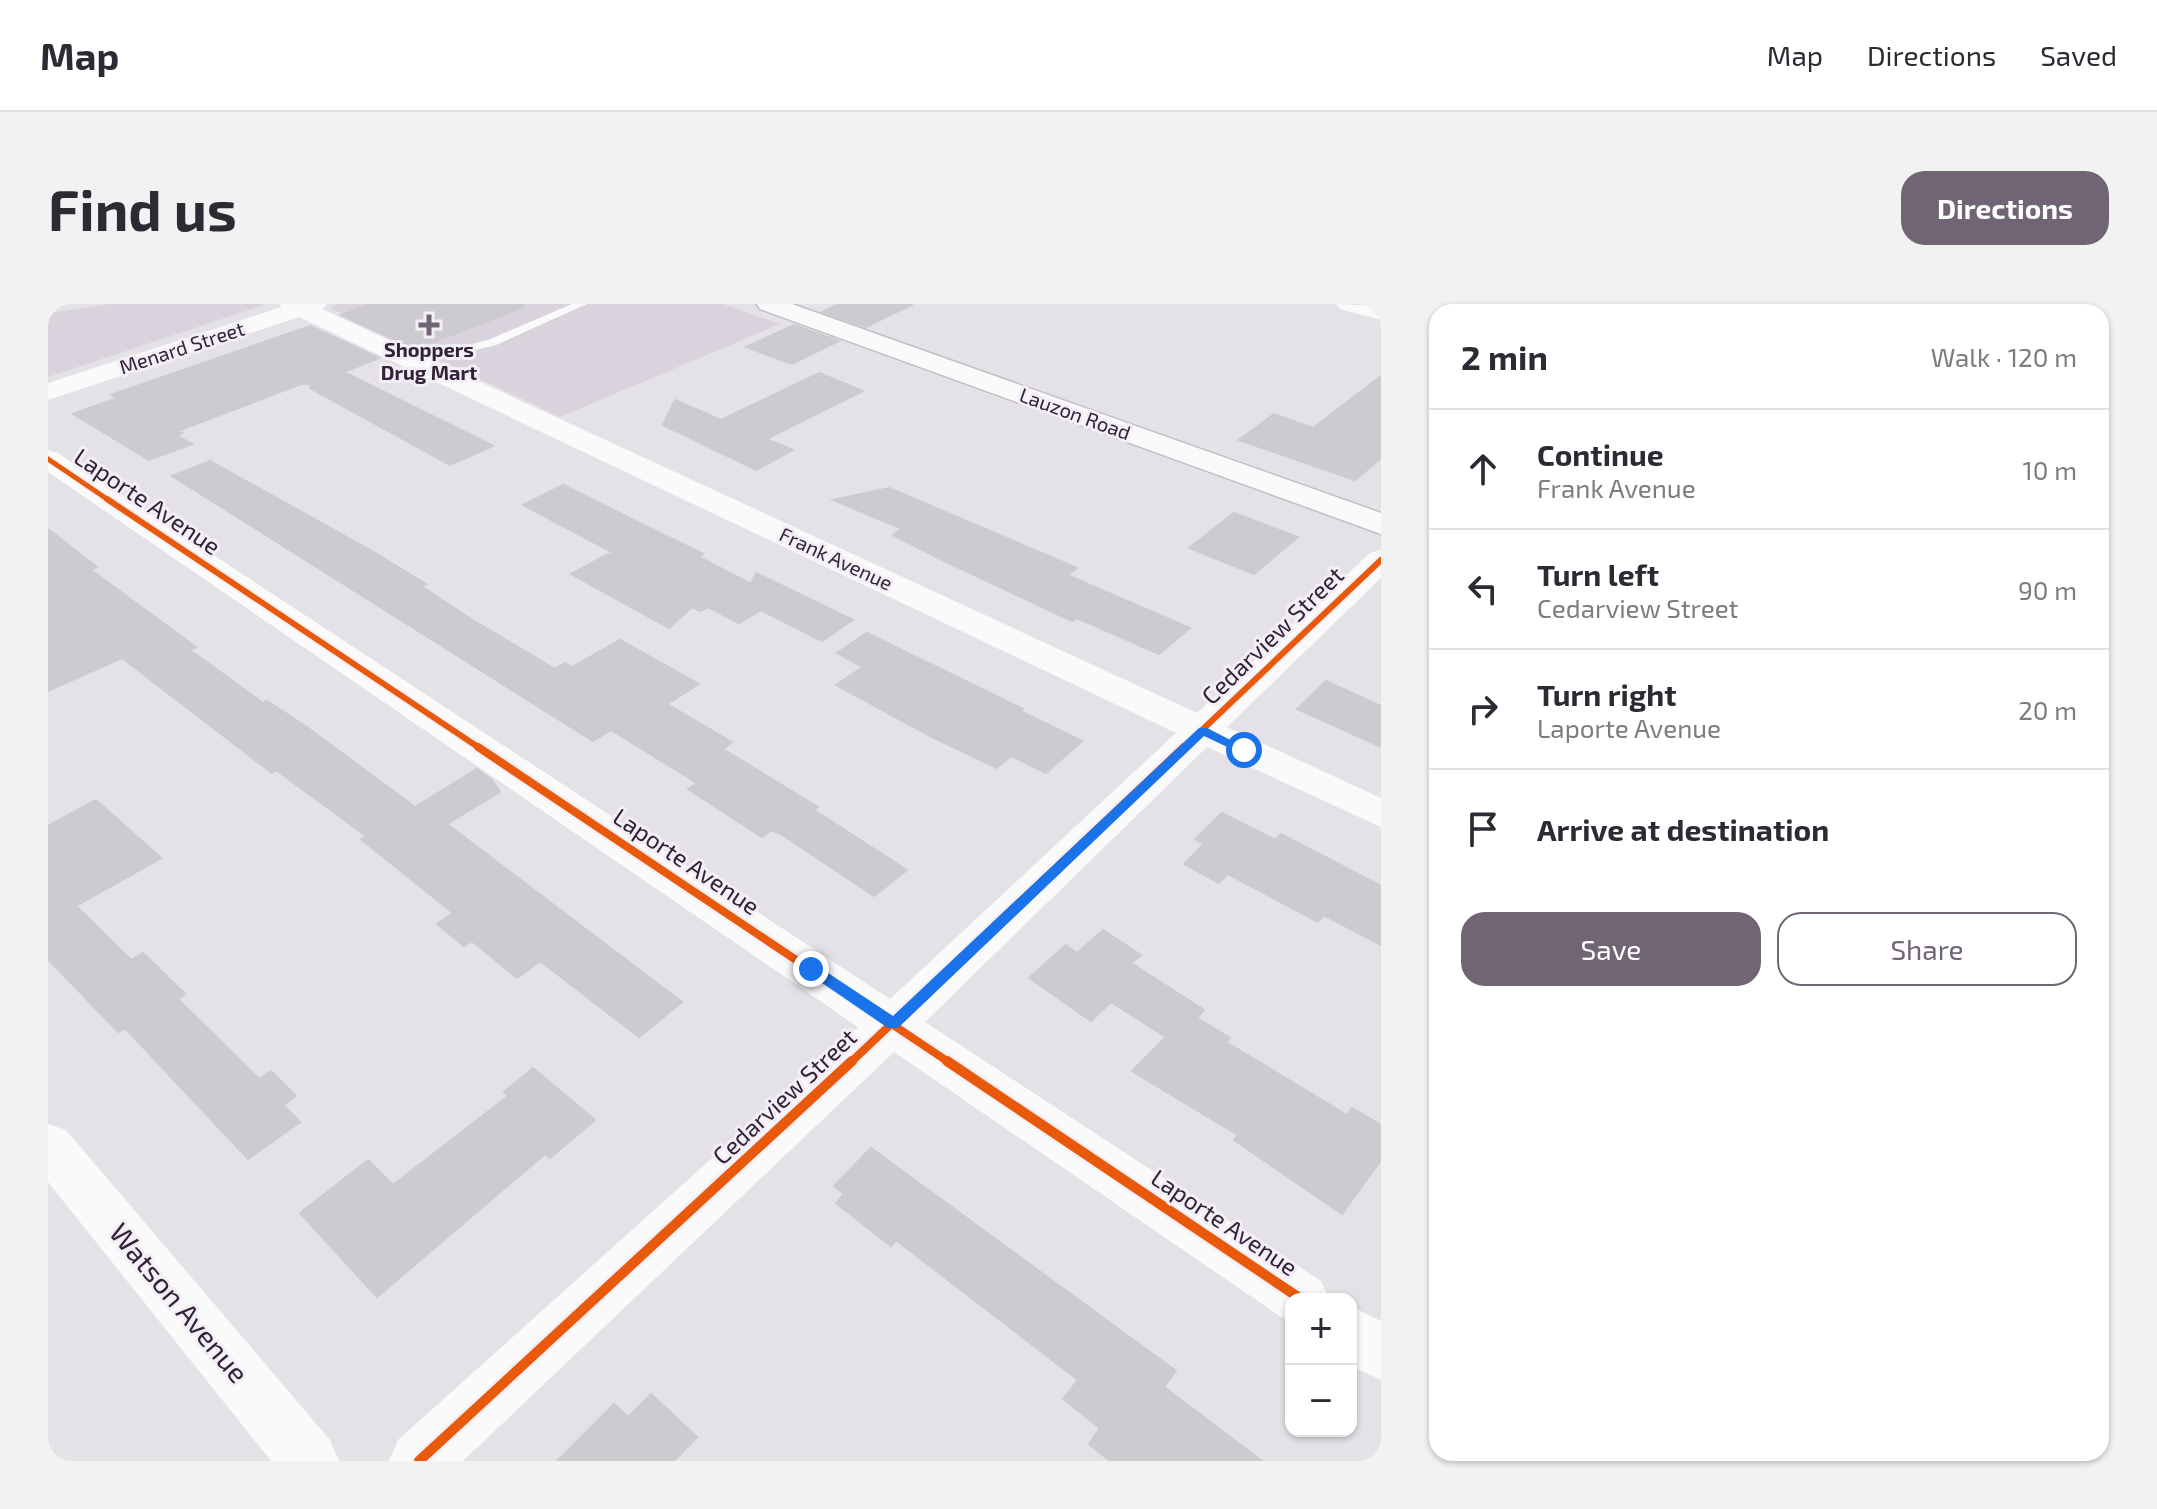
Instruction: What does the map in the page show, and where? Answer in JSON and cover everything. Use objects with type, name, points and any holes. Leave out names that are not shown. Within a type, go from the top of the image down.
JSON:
[{"type":"street","name":"Lauzon Road","points":[[769,304],[1381,524]]},
{"type":"street","points":[[1348,304],[1381,313]]},
{"type":"street","name":"Frank Avenue","points":[[302,306],[411,361],[1381,814]]},
{"type":"street","name":"Menard Street","points":[[48,392],[302,306]]},
{"type":"street","name":"Laporte Avenue","points":[[48,459],[1292,1293]]},
{"type":"street","name":"Cedarview Street","points":[[419,1461],[893,1024],[1381,560]]},
{"type":"street","name":"Watson Avenue","points":[[48,1145],[309,1461]]},
{"type":"street","points":[[1357,1337],[1381,1353]]},
{"type":"lane","points":[[411,361],[492,343],[581,304]]},
{"type":"shaded area","points":[[111,304],[264,305],[48,377],[48,313]]},
{"type":"shaded area","points":[[336,304],[723,304],[780,324],[560,417],[330,308]]},
{"type":"building","name":"Shoppers Drug Mart","points":[[371,304],[524,304],[524,307],[431,343],[426,341],[410,347],[341,315]]},
{"type":"building","points":[[839,304],[913,304],[866,327],[822,312]]},
{"type":"building","points":[[794,325],[839,341],[792,364],[746,347]]},
{"type":"building","points":[[310,326],[379,358],[344,372],[493,446],[450,465],[310,388],[312,384],[301,384],[178,431],[182,433],[177,436],[192,444],[149,460],[73,414],[117,398],[111,395]]},
{"type":"building","points":[[819,373],[863,391],[766,439],[793,450],[756,470],[663,425],[675,400],[721,420]]},
{"type":"building","points":[[1381,376],[1381,458],[1355,480],[1239,440],[1274,414],[1313,428]]},
{"type":"building","points":[[210,461],[372,551],[426,584],[421,586],[471,619],[555,669],[565,663],[572,667],[620,640],[699,684],[667,704],[732,742],[723,749],[818,807],[814,810],[907,870],[874,896],[781,834],[771,830],[762,837],[688,789],[697,783],[611,730],[593,741],[172,476]]},
{"type":"building","points":[[563,485],[703,554],[699,557],[751,584],[756,573],[853,620],[822,641],[761,610],[739,623],[708,607],[700,611],[692,607],[669,628],[571,574],[612,552],[523,505]]},
{"type":"building","points":[[889,488],[1077,568],[1067,575],[1190,628],[1159,654],[1077,618],[1072,621],[938,558],[893,535],[902,529],[833,500]]},
{"type":"building","points":[[1234,513],[1298,537],[1254,574],[1189,548]]},
{"type":"building","points":[[48,529],[97,567],[91,570],[196,647],[190,650],[263,703],[267,701],[304,725],[415,807],[477,769],[492,780],[500,792],[447,824],[682,1002],[639,1037],[540,961],[517,978],[472,941],[464,946],[437,924],[453,913],[361,839],[366,836],[276,770],[272,773],[122,658],[48,691]]},
{"type":"building","points":[[867,633],[1082,741],[1046,773],[1011,756],[997,768],[932,737],[836,685],[863,667],[837,653]]},
{"type":"building","points":[[1326,681],[1381,706],[1381,747],[1297,709]]},
{"type":"building","points":[[96,800],[161,858],[76,906],[131,960],[143,953],[185,994],[178,999],[259,1079],[271,1071],[296,1096],[283,1105],[300,1122],[248,1159],[125,1028],[118,1032],[48,959],[48,826]]},
{"type":"building","points":[[1222,813],[1275,840],[1281,834],[1381,886],[1381,945],[1324,915],[1318,922],[1228,874],[1219,883],[1184,864],[1204,844],[1195,839]]},
{"type":"building","points":[[1103,930],[1141,955],[1131,963],[1204,1010],[1197,1018],[1230,1038],[1226,1042],[1347,1115],[1352,1108],[1381,1125],[1381,1160],[1342,1214],[1234,1140],[1238,1135],[1132,1071],[1166,1037],[1111,1002],[1091,1021],[1029,978],[1066,945],[1077,953]]},
{"type":"building","points":[[533,1068],[595,1120],[550,1158],[545,1154],[377,1297],[300,1213],[368,1160],[393,1185],[508,1096],[504,1092]]},
{"type":"building","points":[[871,1148],[1176,1371],[1164,1387],[1262,1461],[1110,1461],[1089,1444],[1100,1428],[1063,1399],[1078,1380],[896,1240],[891,1246],[836,1203],[844,1194],[834,1186]]},
{"type":"building","points":[[651,1394],[697,1437],[674,1461],[557,1461],[614,1404],[628,1417]]},
{"type":"cycle path","points":[[48,459],[1292,1293]]},
{"type":"cycle path","points":[[419,1461],[893,1024],[1381,560]]},
{"type":"place","name":"Shoppers Drug Mart","points":[[429,325]]},
{"type":"route","points":[[811,969],[893,1024],[1203,731],[1244,750]]}]
